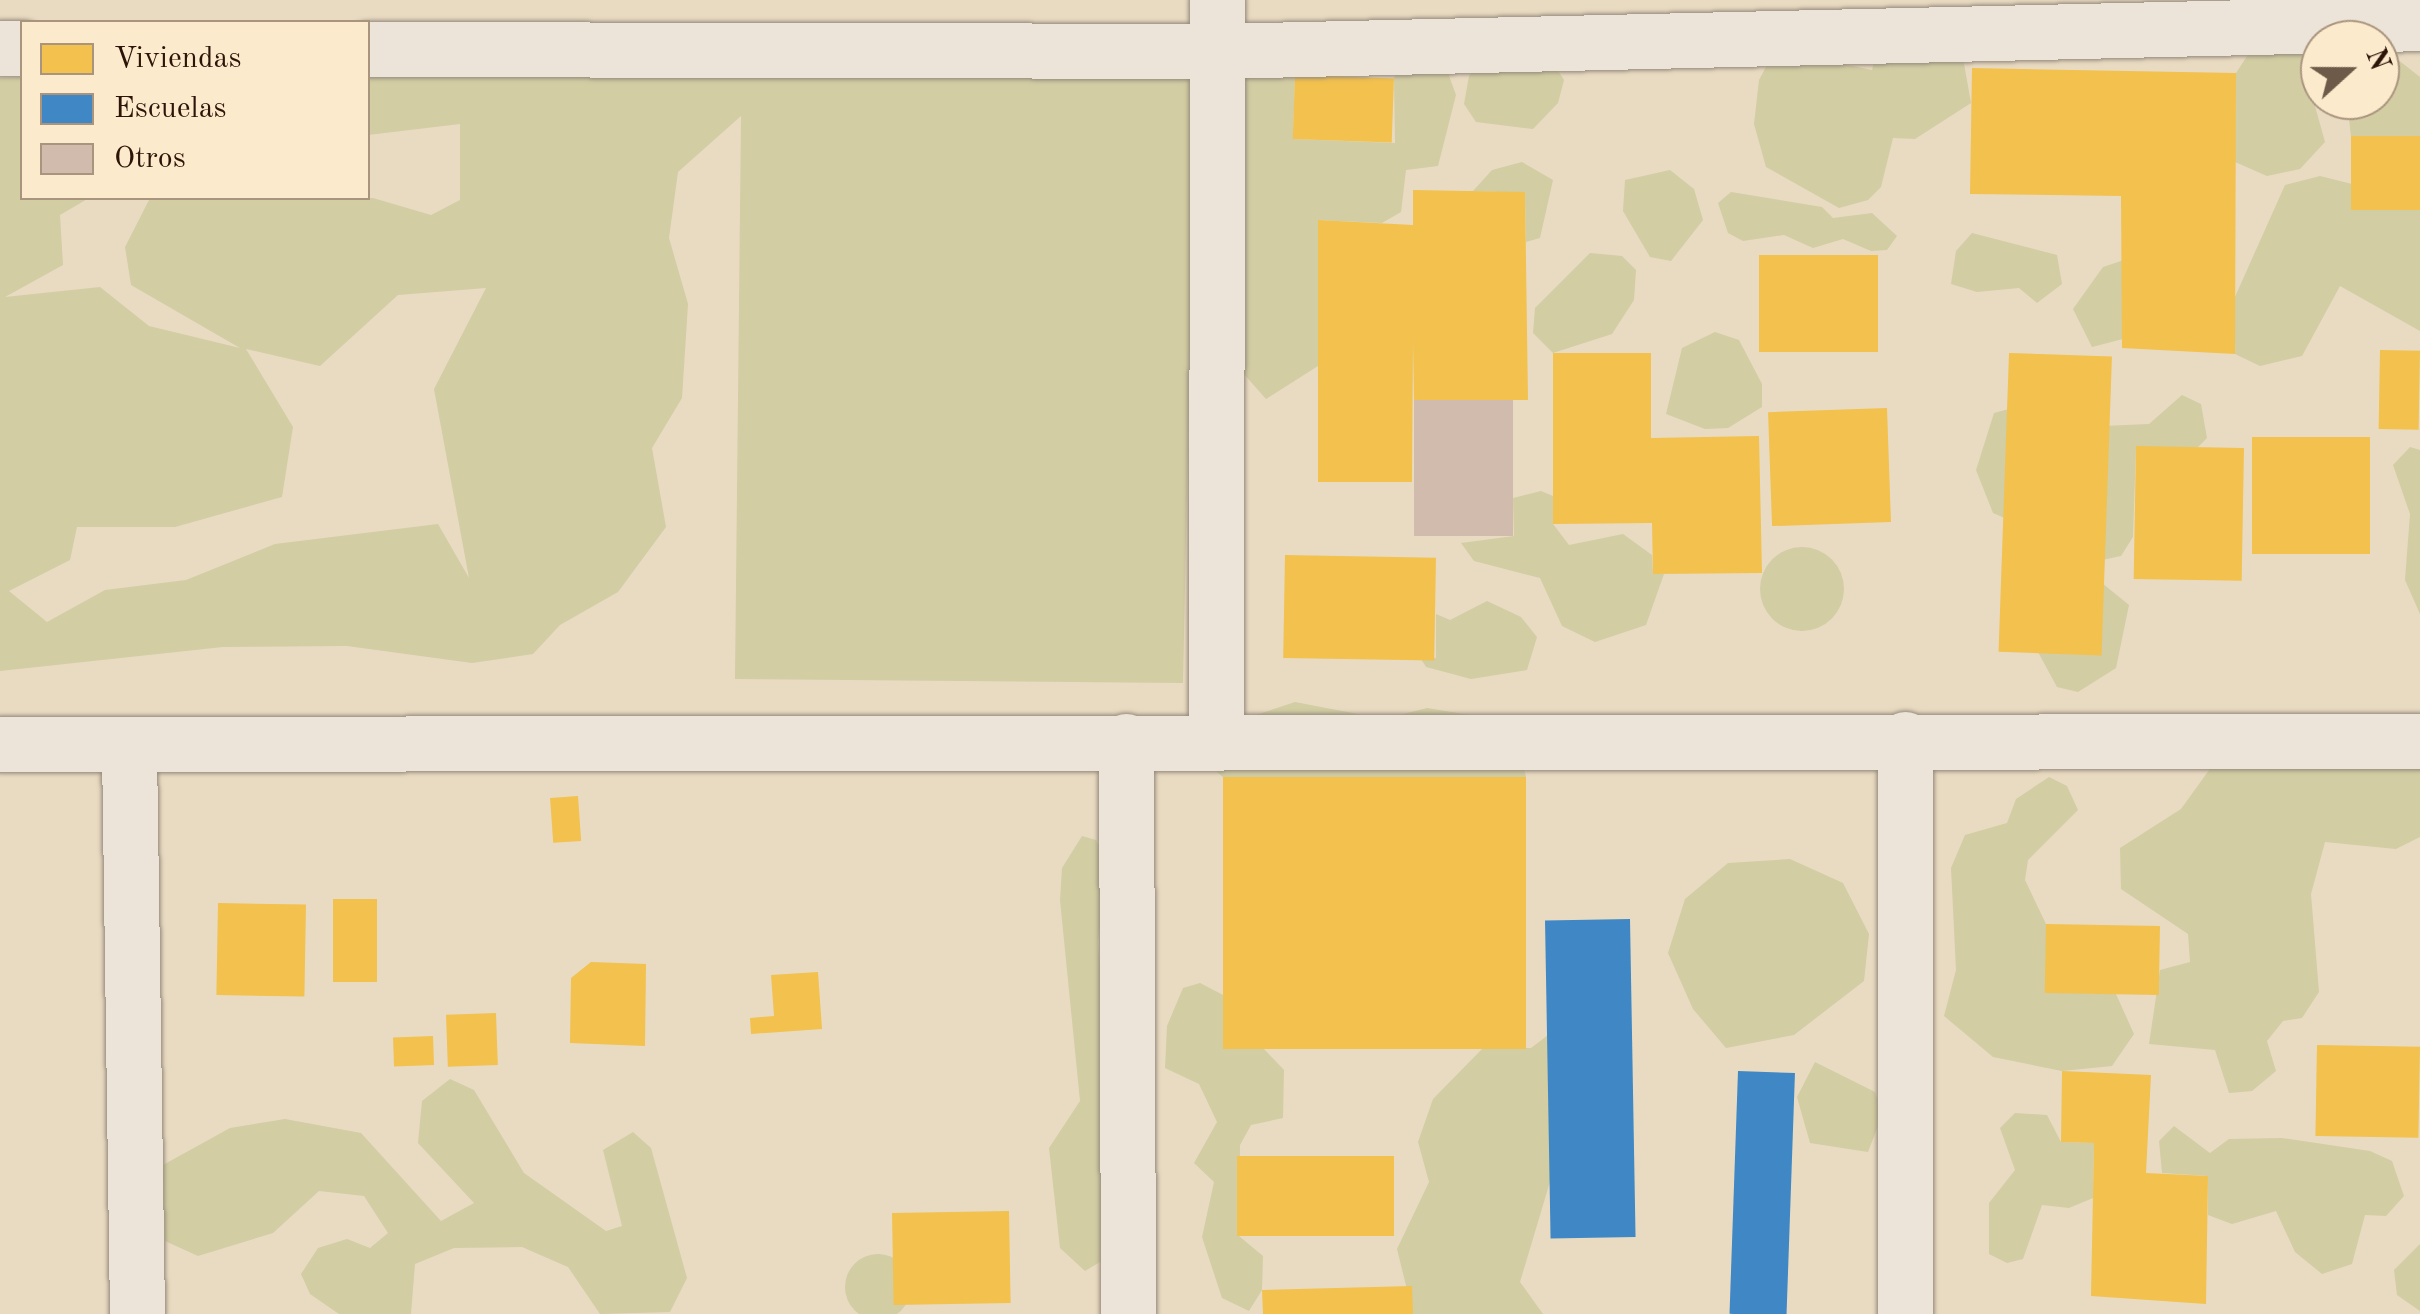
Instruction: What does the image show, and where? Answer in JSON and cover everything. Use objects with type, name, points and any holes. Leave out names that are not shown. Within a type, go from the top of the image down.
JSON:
[{"type":"street","points":[[370,49],[1218,26],[2420,23]]},
{"type":"street","points":[[1216,741],[1218,26]]},
{"type":"street","points":[[1905,739],[1905,1314]]},
{"type":"street","points":[[1126,740],[1128,1314]]},
{"type":"street","points":[[0,744],[130,748],[1126,740],[2420,741]]},
{"type":"street","points":[[130,748],[137,1314]]},
{"type":"shaded area","points":[[2364,0],[2375,20],[2319,20]]},
{"type":"shaded area","points":[[2300,28],[2300,120],[2319,120],[2325,142],[2300,169],[2267,176],[2235,162],[2236,73],[2251,50]]},
{"type":"shaded area","points":[[1960,41],[1971,103],[1915,139],[1893,138],[1881,187],[1868,200],[1839,208],[1766,167],[1754,124],[1759,80],[1775,50],[1872,70],[1876,53]]},
{"type":"shaded area","points":[[1257,48],[1295,75],[1293,139],[1395,143],[1394,78],[1412,48],[1444,62],[1456,95],[1438,166],[1406,170],[1401,212],[1382,223],[1318,220],[1318,366],[1266,399],[1227,355],[1242,80]]},
{"type":"shaded area","points":[[1490,51],[1552,61],[1564,80],[1558,103],[1533,129],[1476,122],[1464,104],[1469,76]]},
{"type":"shaded area","points":[[1196,58],[1183,683],[735,679],[741,116],[678,172],[669,238],[688,304],[682,398],[652,448],[666,527],[618,592],[560,625],[533,654],[472,663],[347,646],[223,647],[0,671],[0,78],[20,77],[20,200],[86,200],[60,215],[63,265],[5,297],[100,287],[149,326],[240,348],[131,285],[125,247],[149,200],[373,198],[431,215],[460,200],[460,124],[370,135],[370,74]],"holes":[[[486,288],[434,389],[469,578],[438,524],[275,544],[186,580],[105,590],[47,622],[9,591],[70,560],[77,527],[175,527],[282,497],[293,427],[246,349],[320,366],[398,295]]]},
{"type":"shaded area","points":[[2400,61],[2420,77],[2420,136],[2351,137],[2349,120],[2400,120]]},
{"type":"shaded area","points":[[1522,162],[1553,180],[1540,238],[1526,242],[1525,193],[1473,191],[1492,170]]},
{"type":"shaded area","points":[[1670,170],[1694,189],[1703,220],[1671,261],[1650,257],[1623,211],[1625,180]]},
{"type":"shaded area","points":[[2320,176],[2420,201],[2420,331],[2340,286],[2302,356],[2260,366],[2235,354],[2234,299],[2285,185]]},
{"type":"shaded area","points":[[1731,192],[1822,207],[1833,218],[1872,213],[1897,236],[1887,250],[1871,251],[1843,239],[1813,248],[1784,235],[1743,241],[1728,233],[1718,203]]},
{"type":"shaded area","points":[[1972,233],[2057,255],[2062,284],[2037,303],[2019,288],[1977,292],[1951,284],[1956,251]]},
{"type":"shaded area","points":[[1590,253],[1622,256],[1636,270],[1634,300],[1612,334],[1553,353],[1533,333],[1535,308]]},
{"type":"shaded area","points":[[2145,253],[2150,332],[2092,347],[2073,309],[2103,267]]},
{"type":"shaded area","points":[[1715,332],[1739,340],[1762,384],[1762,407],[1728,428],[1705,429],[1666,414],[1682,348]]},
{"type":"shaded area","points":[[2182,395],[2201,404],[2207,438],[2198,447],[2136,447],[2133,537],[2121,556],[2102,560],[1993,513],[1976,470],[1994,413],[2042,400],[2103,426],[2149,424]]},
{"type":"shaded area","points":[[2410,447],[2420,450],[2420,614],[2405,580],[2410,514],[2393,465]]},
{"type":"shaded area","points":[[1541,491],[1553,496],[1553,524],[1569,545],[1623,534],[1652,555],[1653,574],[1664,574],[1646,625],[1595,642],[1562,626],[1540,578],[1474,561],[1461,543],[1514,536],[1513,498]]},
{"type":"shaded area","points":[[1794,547],[1810,547],[1826,554],[1837,565],[1844,589],[1841,605],[1832,619],[1810,631],[1794,631],[1778,624],[1767,613],[1760,597],[1760,581],[1767,565],[1778,554]]},
{"type":"shaded area","points":[[2102,583],[2129,605],[2116,668],[2078,692],[2057,687],[2038,652]]},
{"type":"shaded area","points":[[1487,601],[1521,617],[1537,637],[1527,670],[1471,679],[1426,667],[1421,659],[1436,658],[1436,614],[1450,620]]},
{"type":"shaded area","points":[[1295,702],[1384,719],[1427,708],[1513,722],[1526,777],[1223,777],[1205,762],[1238,721]]},
{"type":"shaded area","points":[[2230,741],[2420,761],[2420,837],[2396,849],[2325,842],[2311,894],[2319,992],[2302,1018],[2283,1021],[2267,1041],[2276,1071],[2252,1091],[2229,1093],[2215,1050],[2149,1044],[2160,970],[2190,962],[2188,934],[2121,889],[2120,848],[2181,809]]},
{"type":"shaded area","points":[[2049,777],[2067,786],[2078,810],[2028,860],[2025,880],[2046,924],[2047,992],[2116,994],[2134,1034],[2112,1066],[2062,1071],[1993,1057],[1944,1016],[1956,970],[1951,868],[1965,835],[2007,823],[2016,799]]},
{"type":"shaded area","points":[[1082,836],[1096,840],[1107,863],[1098,942],[1120,1250],[1085,1271],[1060,1248],[1049,1148],[1080,1101],[1060,900],[1062,868]]},
{"type":"shaded area","points":[[1790,859],[1843,883],[1869,934],[1864,981],[1794,1035],[1726,1048],[1693,1009],[1668,953],[1685,899],[1728,863]]},
{"type":"shaded area","points":[[1200,983],[1227,997],[1229,1049],[1264,1049],[1284,1070],[1283,1118],[1251,1125],[1240,1145],[1239,1236],[1263,1256],[1262,1290],[1249,1311],[1222,1298],[1202,1237],[1214,1182],[1194,1163],[1217,1122],[1199,1084],[1165,1068],[1167,1026],[1183,988]]},
{"type":"shaded area","points":[[1548,1035],[1552,1175],[1520,1282],[1543,1314],[1413,1314],[1397,1249],[1429,1182],[1418,1142],[1433,1099],[1483,1048],[1531,1048]]},
{"type":"shaded area","points":[[1815,1062],[1875,1092],[1883,1113],[1868,1152],[1810,1143],[1797,1097]]},
{"type":"shaded area","points":[[450,1079],[474,1090],[524,1173],[606,1231],[622,1226],[603,1150],[633,1132],[651,1148],[687,1278],[670,1312],[600,1314],[568,1267],[522,1247],[454,1248],[415,1264],[411,1314],[339,1314],[310,1294],[301,1274],[318,1248],[347,1239],[370,1248],[388,1233],[364,1196],[319,1191],[273,1233],[198,1256],[165,1241],[163,1165],[230,1128],[285,1119],[361,1133],[441,1221],[474,1203],[418,1143],[422,1101]]},
{"type":"shaded area","points":[[2015,1113],[2047,1115],[2061,1142],[2094,1143],[2093,1198],[2069,1208],[2042,1205],[2023,1259],[2007,1263],[1989,1254],[1989,1203],[2015,1170],[2000,1128]]},
{"type":"shaded area","points":[[2174,1126],[2210,1153],[2229,1139],[2282,1138],[2370,1151],[2392,1161],[2404,1196],[2386,1216],[2365,1215],[2352,1264],[2322,1274],[2295,1252],[2276,1211],[2232,1224],[2208,1215],[2208,1176],[2162,1173],[2159,1141]]},
{"type":"shaded area","points":[[2420,1244],[2420,1311],[2397,1295],[2394,1270]]},
{"type":"shaded area","points":[[866,1257],[890,1257],[908,1275],[908,1299],[893,1315],[863,1315],[848,1299],[848,1275]]},
{"type":"building: Viviendas","points":[[1972,68],[2236,73],[2235,354],[2122,348],[2121,196],[1970,194]]},
{"type":"building: Viviendas","points":[[1295,75],[1394,78],[1392,142],[1293,139]]},
{"type":"building: Viviendas","points":[[2351,136],[2420,136],[2420,210],[2351,210]]},
{"type":"building: Viviendas","points":[[1413,190],[1525,192],[1528,400],[1414,400],[1413,342],[1412,482],[1318,482],[1318,220],[1413,225]]},
{"type":"building: Viviendas","points":[[1759,255],[1878,255],[1878,352],[1759,352]]},
{"type":"building: Viviendas","points":[[2380,350],[2420,351],[2419,430],[2379,429]]},
{"type":"building: Viviendas","points":[[1553,353],[1651,353],[1651,438],[1759,436],[1762,573],[1653,574],[1652,523],[1553,524]]},
{"type":"building: Viviendas","points":[[2009,353],[2112,357],[2102,655],[1999,652]]},
{"type":"building: Viviendas","points":[[1887,408],[1891,522],[1772,526],[1768,412]]},
{"type":"building: Viviendas","points":[[2252,437],[2370,437],[2370,554],[2252,554]]},
{"type":"building: Viviendas","points":[[2136,446],[2244,448],[2242,581],[2134,579]]},
{"type":"building: Viviendas","points":[[1285,555],[1436,558],[1434,661],[1283,658]]},
{"type":"building: Viviendas","points":[[1223,777],[1526,777],[1526,1049],[1223,1049]]},
{"type":"building: Viviendas","points":[[578,796],[581,841],[553,843],[550,798]]},
{"type":"building: Viviendas","points":[[333,899],[377,899],[377,982],[333,982]]},
{"type":"building: Viviendas","points":[[218,903],[306,905],[304,997],[216,995]]},
{"type":"building: Viviendas","points":[[2046,924],[2160,926],[2159,995],[2045,993]]},
{"type":"building: Viviendas","points":[[591,962],[646,964],[645,1046],[570,1043],[571,978]]},
{"type":"building: Viviendas","points":[[818,972],[822,1029],[751,1034],[750,1018],[774,1016],[771,975]]},
{"type":"building: Viviendas","points":[[496,1013],[498,1065],[448,1067],[446,1015]]},
{"type":"building: Viviendas","points":[[433,1036],[434,1065],[394,1066],[393,1037]]},
{"type":"building: Viviendas","points":[[2317,1045],[2420,1047],[2418,1138],[2315,1136]]},
{"type":"building: Viviendas","points":[[2062,1071],[2151,1075],[2146,1173],[2208,1176],[2206,1304],[2091,1296],[2094,1143],[2061,1142]]},
{"type":"building: Viviendas","points":[[1237,1156],[1394,1156],[1394,1236],[1237,1236]]},
{"type":"building: Viviendas","points":[[1009,1211],[1011,1303],[894,1305],[892,1213]]},
{"type":"building: Viviendas","points":[[1412,1286],[1413,1314],[1263,1314],[1262,1290]]},
{"type":"building: Escuelas","points":[[1630,919],[1636,1237],[1551,1238],[1545,920]]},
{"type":"building: Escuelas","points":[[1738,1071],[1795,1073],[1787,1314],[1730,1314]]},
{"type":"building: Otros","points":[[1414,400],[1513,400],[1513,536],[1414,536]]}]
